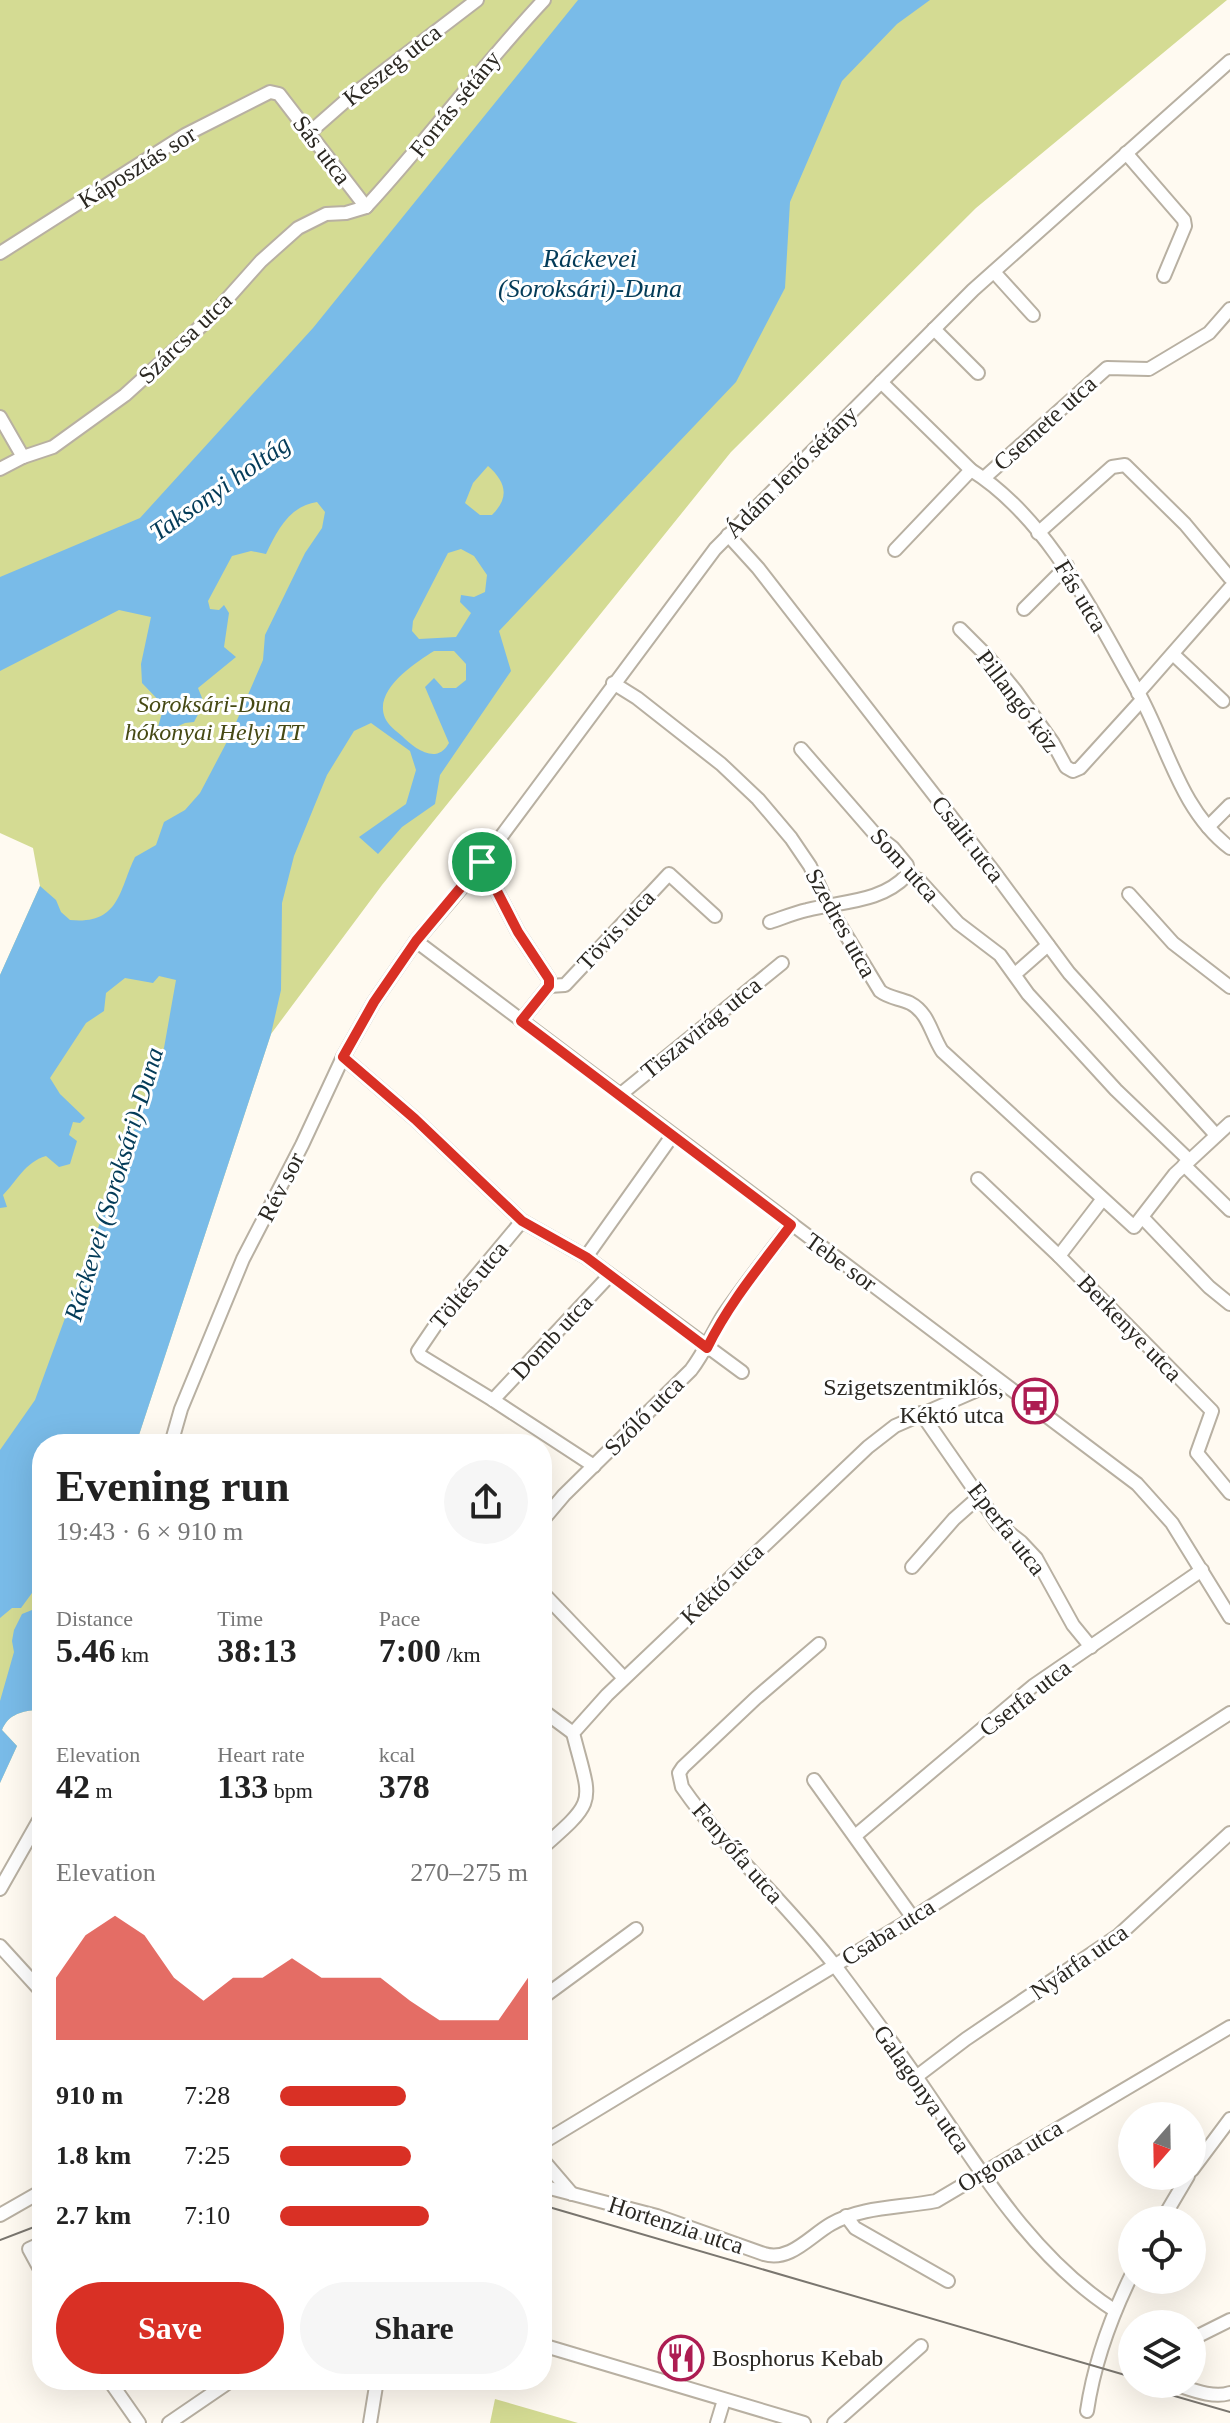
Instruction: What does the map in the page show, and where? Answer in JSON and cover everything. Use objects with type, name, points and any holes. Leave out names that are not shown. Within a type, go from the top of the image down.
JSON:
[{"type":"street","name":"Keszeg utca","points":[[309,133],[350,97],[477,0]]},
{"type":"street","name":"Forrás sétány","points":[[366,207],[414,155],[473,80],[544,0]]},
{"type":"street","name":"Ádám Jenő sétány","points":[[416,941],[482,862],[715,549],[994,272],[1229,64]]},
{"type":"street","name":"Káposztás sor","points":[[0,253],[185,135],[270,92],[279,94]]},
{"type":"street","name":"Sás utca","points":[[279,94],[366,207]]},
{"type":"street","points":[[1126,153],[1184,220],[1185,226],[1164,276]]},
{"type":"street","name":"Szárcsa utca","points":[[0,469],[53,447],[125,395],[211,317],[261,261],[298,228],[326,214],[346,213],[366,207]]},
{"type":"street","points":[[994,272],[1033,315]]},
{"type":"street","name":"Csemete utca","points":[[984,478],[1107,368],[1149,369],[1209,333],[1230,309]]},
{"type":"street","points":[[934,329],[978,373]]},
{"type":"street","name":"Fás utca","points":[[881,382],[971,470],[984,478],[1067,566],[1140,697],[1190,804],[1230,848]]},
{"type":"street","points":[[0,417],[23,457]]},
{"type":"street","points":[[1038,533],[1112,467],[1125,465],[1185,524],[1230,578]]},
{"type":"street","points":[[895,550],[971,470]]},
{"type":"street","name":"Csalit utca","points":[[728,535],[758,568],[1069,973],[1216,1135]]},
{"type":"street","points":[[1024,609],[1067,566]]},
{"type":"street","points":[[1140,697],[1230,588]]},
{"type":"street","name":"Pillangó köz","points":[[960,629],[1015,690],[1053,743],[1066,767],[1073,771],[1080,768],[1140,697]]},
{"type":"street","points":[[1174,655],[1223,701]]},
{"type":"street","name":"Szedres utca","points":[[613,683],[721,764],[758,799],[810,866],[829,907],[880,991],[921,1010],[942,1051],[1055,1152],[1102,1200],[1138,1222],[1230,1304]]},
{"type":"street","name":"Som utca","points":[[801,749],[874,833],[893,848],[907,865],[907,875],[919,880],[958,923],[1000,955],[1028,994],[1230,1210]]},
{"type":"street","points":[[1208,827],[1230,805]]},
{"type":"street","name":"Tövis utca","points":[[482,862],[518,932],[549,979],[549,986],[521,1021]]},
{"type":"street","name":"Tövis utca","points":[[549,986],[565,985],[669,874],[715,916]]},
{"type":"street","points":[[770,922],[808,909],[829,907],[890,890],[907,875]]},
{"type":"street","points":[[1129,894],[1173,943],[1230,987]]},
{"type":"street","name":"Tebe sor","points":[[416,941],[1137,1484],[1172,1523],[1230,1617]]},
{"type":"street","name":"Rév sor","points":[[174,1434],[225,1299],[343,1057],[374,1002],[416,941]]},
{"type":"street","points":[[1015,974],[1048,945]]},
{"type":"street","name":"Tiszavirág utca","points":[[621,1094],[782,963]]},
{"type":"street","points":[[343,1057],[415,1119],[522,1221],[586,1257],[742,1372]]},
{"type":"street","points":[[1138,1222],[1186,1163],[1230,1123]]},
{"type":"street","points":[[586,1257],[672,1136]]},
{"type":"street","name":"Berkenye utca","points":[[978,1179],[1212,1411],[1197,1453],[1230,1493]]},
{"type":"street","points":[[1059,1256],[1102,1200]]},
{"type":"street","name":"Töltés utca","points":[[493,1400],[421,1356],[418,1351],[437,1323],[522,1221]]},
{"type":"street","name":"Szőlő utca","points":[[552,1510],[670,1393],[707,1348],[729,1308],[791,1225]]},
{"type":"street","name":"Domb utca","points":[[493,1400],[610,1275]]},
{"type":"street","name":"Kéktó utca","points":[[573,1733],[624,1678],[847,1465],[895,1426],[996,1379]]},
{"type":"street","points":[[493,1400],[545,1434]]},
{"type":"street","name":"Eperfa utca","points":[[921,1413],[998,1524],[1036,1558],[1073,1625],[1091,1647]]},
{"type":"street","points":[[552,1439],[594,1466]]},
{"type":"street","points":[[912,1567],[954,1519],[980,1496]]},
{"type":"street","name":"Cserfa utca","points":[[855,1836],[1010,1704],[1202,1570]]},
{"type":"street","points":[[552,1602],[624,1678]]},
{"type":"street","name":"Fenyőfa utca","points":[[819,1644],[683,1767],[679,1779],[694,1804],[736,1855],[835,1965]]},
{"type":"street","name":"Csaba utca","points":[[552,2137],[913,1918],[1230,1713]]},
{"type":"street","points":[[552,1717],[573,1733],[586,1783],[586,1805],[580,1815],[552,1839]]},
{"type":"street","points":[[814,1780],[913,1918]]},
{"type":"street","points":[[0,1889],[32,1833]]},
{"type":"street","name":"Nyárfa utca","points":[[916,2077],[966,2039],[1119,1935],[1230,1833]]},
{"type":"street","points":[[552,1991],[636,1929]]},
{"type":"street","points":[[0,1946],[32,1981]]},
{"type":"street","name":"Galagonya utca","points":[[835,1965],[981,2174],[1056,2262],[1114,2310]]},
{"type":"street","name":"Orgona utca","points":[[781,2256],[846,2216],[936,2201],[1230,2027]]},
{"type":"street","points":[[1206,2151],[1230,2119]]},
{"type":"street","points":[[552,2171],[572,2194]]},
{"type":"street","name":"Hortenzia utca","points":[[552,2189],[626,2207],[764,2254],[781,2256]]},
{"type":"street","points":[[0,2215],[32,2197]]},
{"type":"street","points":[[846,2216],[855,2228],[948,2281]]},
{"type":"street","points":[[1085,2417],[1106,2361],[1108,2332],[1122,2294]]},
{"type":"street","points":[[1206,2332],[1230,2320]]},
{"type":"street","points":[[834,2423],[921,2346]]},
{"type":"street","points":[[552,2348],[804,2423]]},
{"type":"street","points":[[116,2390],[139,2423]]},
{"type":"street","points":[[169,2423],[217,2390]]},
{"type":"street","points":[[370,2423],[377,2390]]},
{"type":"street","points":[[1206,2393],[1224,2396],[1230,2393]]},
{"type":"street","points":[[717,2423],[724,2400]]},
{"type":"green space","name":"Soroksári-Duna hókonyai Helyi TT","points":[[0,0],[1227,0],[976,208],[731,452],[382,885],[271,1034],[139,1434],[32,1434],[32,1710],[15,1715],[2,1730],[17,1746],[0,1783],[0,975],[40,886],[33,848],[0,833]]},
{"type":"green space","points":[[495,2399],[578,2423],[490,2423]]},
{"type":"water","name":"Ráckevei (Soroksári)-Duna","points":[[578,0],[930,0],[897,24],[842,81],[790,202],[785,288],[736,382],[499,631],[511,671],[440,775],[435,804],[402,827],[378,854],[359,837],[406,804],[416,770],[410,751],[371,723],[354,731],[327,775],[294,856],[282,903],[281,990],[271,1034],[139,1434],[32,1434],[32,1593],[21,1608],[12,1608],[0,1618],[0,1450],[35,1400],[164,1048],[176,980],[159,976],[153,983],[125,978],[106,993],[104,1011],[86,1023],[50,1078],[60,1094],[85,1118],[80,1123],[73,1122],[69,1135],[77,1141],[70,1164],[59,1167],[46,1156],[32,1163],[3,1195],[7,1207],[0,1208],[0,975],[40,886],[56,900],[61,912],[70,920],[99,917],[108,911],[121,893],[135,857],[156,845],[164,822],[185,810],[200,793],[231,734],[263,660],[265,635],[305,553],[322,528],[325,512],[317,502],[307,504],[285,521],[266,554],[251,551],[232,556],[208,601],[210,609],[219,610],[224,605],[229,613],[224,647],[236,657],[198,688],[204,703],[194,722],[163,733],[158,727],[164,706],[142,683],[141,664],[151,617],[119,610],[0,671],[0,577],[140,518],[313,328]],"holes":[[[488,466],[499,478],[504,490],[502,502],[492,515],[480,515],[465,503],[473,483]],[[461,549],[474,556],[487,575],[485,592],[474,597],[461,595],[460,602],[471,613],[456,637],[419,639],[412,631],[413,621],[448,553]],[[434,651],[454,651],[466,664],[466,680],[456,688],[443,688],[434,678],[425,687],[449,743],[444,750],[435,754],[417,748],[395,730],[386,721],[383,708],[385,697],[398,678]]]},
{"type":"water","name":"Ráckevei (Soroksári)-Duna","points":[[32,1610],[32,1710],[15,1715],[2,1730],[17,1746],[0,1783],[0,1701],[14,1652],[14,1630],[22,1614]]},
{"type":"tram line","points":[[552,2208],[1118,2373]]},
{"type":"tram line","points":[[0,2240],[32,2228]]},
{"type":"tram line","points":[[1182,2398],[1230,2412]]},
{"type":"place","name":"Szigetszentmiklós, Kéktó utca","points":[[1035,1401]]},
{"type":"place","name":"Bosphorus Kebab","points":[[681,2358]]},
{"type":"route","points":[[482,862],[518,932],[549,979],[549,986],[521,1021],[791,1225],[721,1320],[707,1348],[586,1257],[522,1221],[472,1171],[343,1057],[374,1002],[416,941],[482,862]]},
{"type":"water label","name":"Taksonyi holtág","points":[[220,488]]}]
